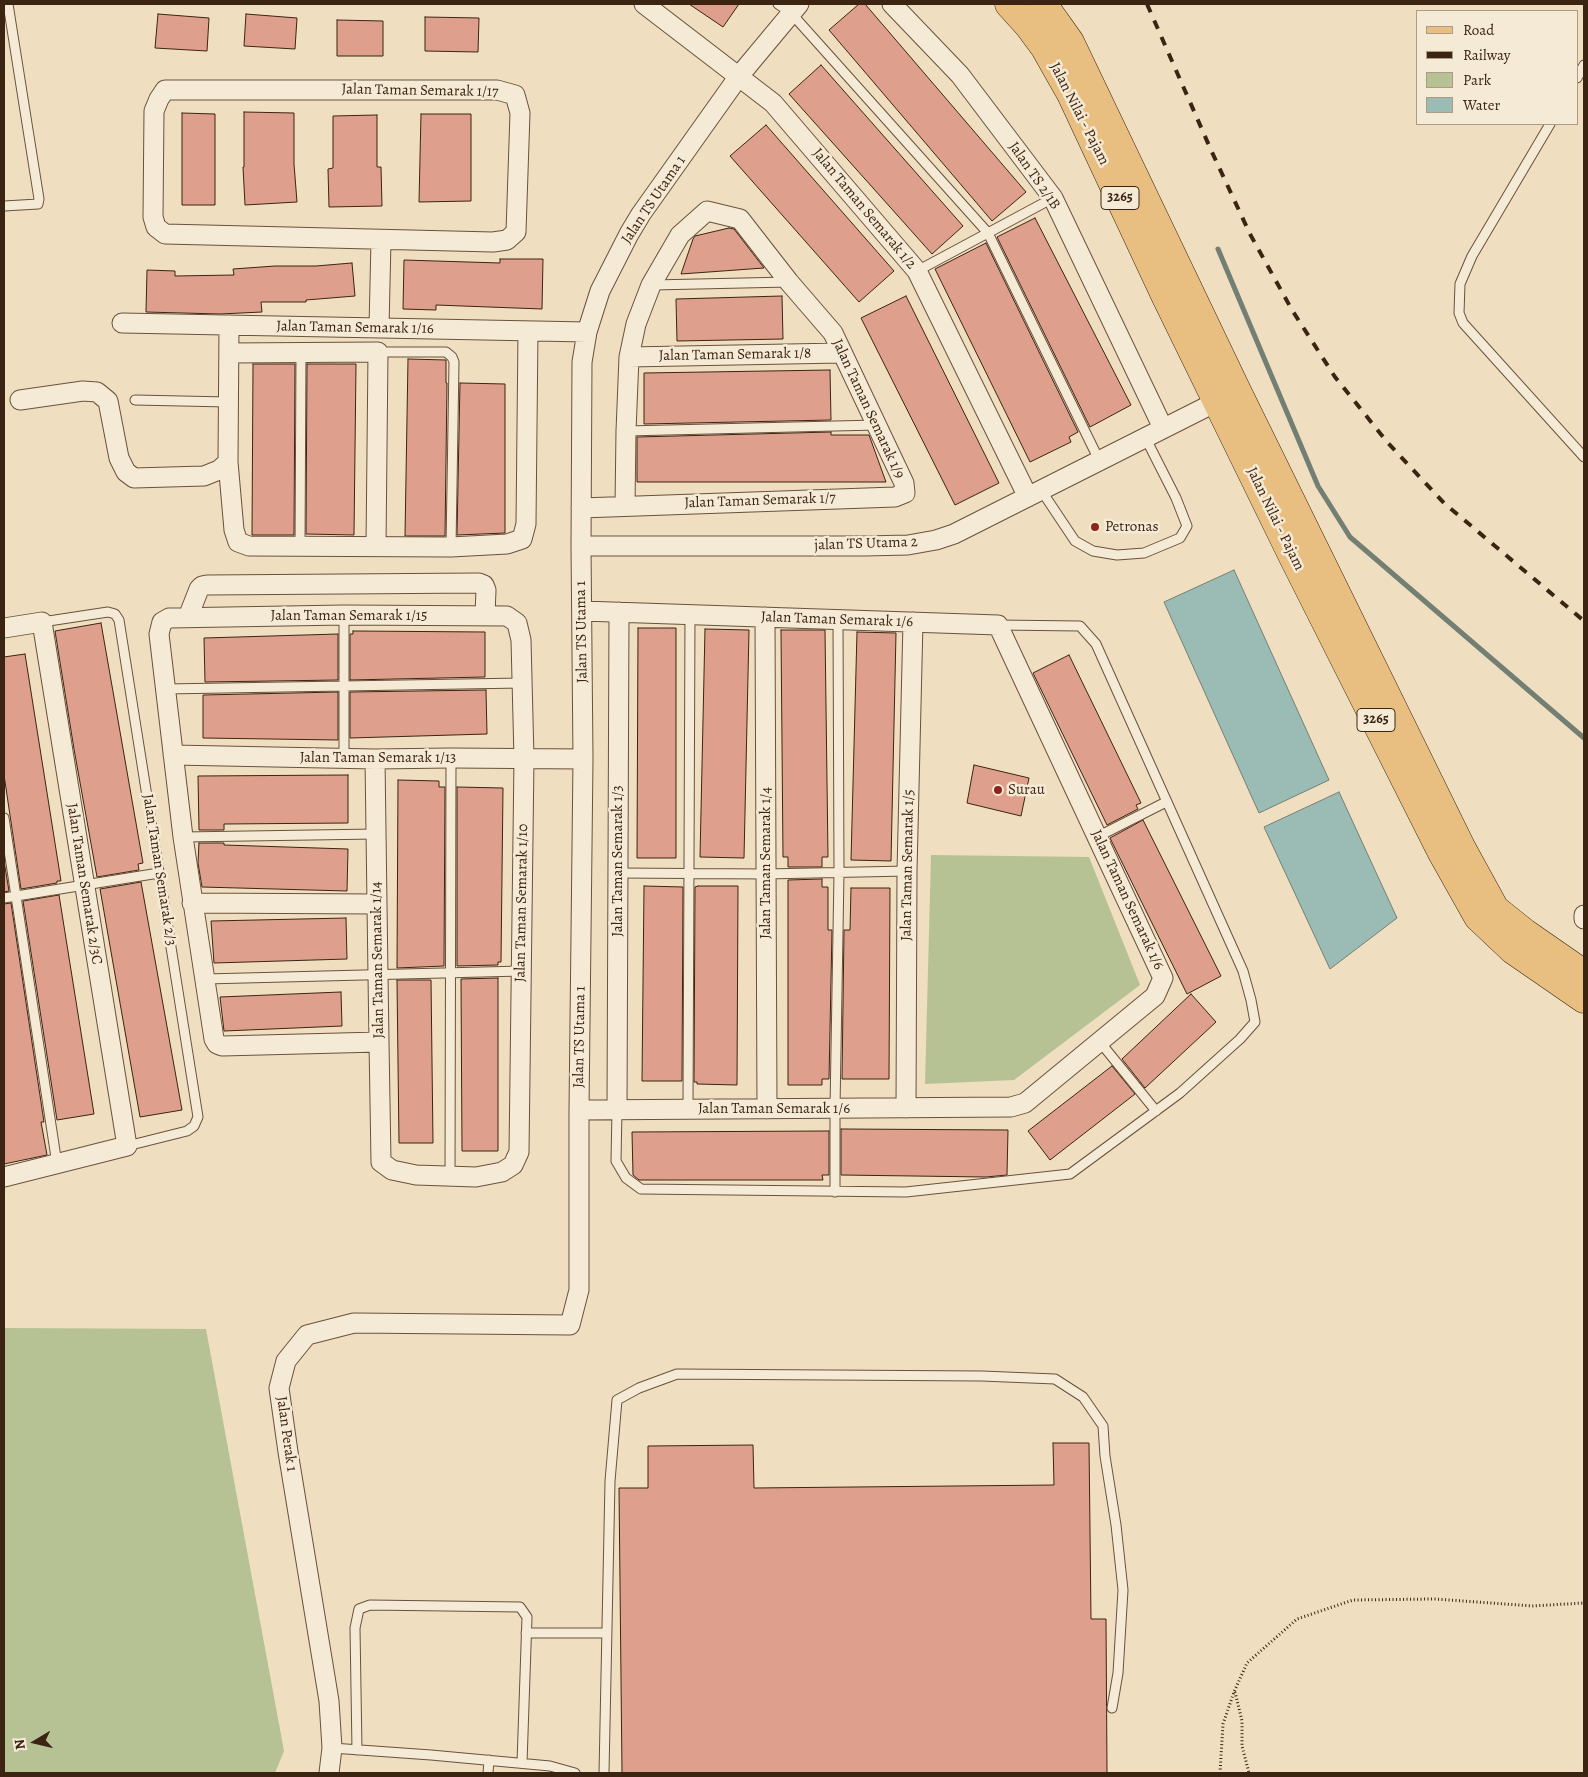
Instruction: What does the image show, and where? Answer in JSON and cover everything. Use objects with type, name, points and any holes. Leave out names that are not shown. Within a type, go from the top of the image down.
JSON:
[{"type":"main road","name":"Jalan Nilai - Pajam","points":[[1009,4],[1045,48],[1071,94],[1461,847],[1495,909],[1525,933],[1584,974]]},
{"type":"main road","name":"Jalan Nilai - Pajam","points":[[1043,4],[1070,42],[1227,396],[1442,853],[1478,917],[1513,950],[1584,999]]},
{"type":"street","name":"Jalan Taman Semarak 1/2","points":[[644,4],[773,103],[918,271],[1034,493]]},
{"type":"street","name":"Jalan TS 2/1B","points":[[892,4],[960,75],[1053,198],[1163,428]]},
{"type":"street","name":"Jalan TS Utama 1","points":[[570,1326],[579,1290],[583,759],[582,362],[587,332],[600,291],[629,234],[789,7]]},
{"type":"street","name":"Jalan Taman Semarak 1/17","points":[[165,90],[497,90],[516,95],[520,113],[516,232],[507,240],[493,242],[381,240],[165,234],[156,227],[153,217],[154,111],[159,99],[165,90]]},
{"type":"street","name":"Jalan Taman Semarak 1/9","points":[[625,506],[629,358],[636,324],[652,286],[680,235],[707,211],[740,219],[789,282],[833,333],[904,483],[905,492],[895,497]]},
{"type":"street","points":[[380,328],[381,240]]},
{"type":"street","name":"Jalan Taman Semarak 1/16","points":[[122,323],[587,332]]},
{"type":"street","points":[[229,325],[228,462],[234,530],[238,542],[255,547],[451,547],[507,544],[522,539],[526,524],[528,331]]},
{"type":"street","points":[[228,353],[378,352],[376,546]]},
{"type":"street","name":"Jalan Taman Semarak 1/8","points":[[629,358],[841,353]]},
{"type":"street","points":[[20,400],[83,391],[98,392],[108,401],[119,458],[126,472],[134,478],[204,476],[219,470],[228,462]]},
{"type":"street","name":"jalan TS Utama 2","points":[[581,546],[769,547],[908,545],[936,540],[954,534],[1227,396]]},
{"type":"street","name":"Jalan Taman Semarak 1/7","points":[[582,508],[895,497]]},
{"type":"street","points":[[188,617],[199,589],[202,586],[208,585],[479,584],[484,585],[486,590],[485,616]]},
{"type":"street","name":"Jalan Taman Semarak 1/6","points":[[579,1110],[1011,1107],[1025,1103],[1100,1042],[1154,996],[1163,978],[998,625],[582,611]]},
{"type":"street","name":"Jalan Taman Semarak 1/3","points":[[617,1110],[619,612]]},
{"type":"street","name":"Jalan Taman Semarak 1/15","points":[[165,688],[159,634],[162,622],[169,618],[344,615],[507,616],[517,623],[521,640]]},
{"type":"street","name":"Jalan Taman Semarak 1/4","points":[[765,617],[767,1109]]},
{"type":"street","points":[[4,628],[42,622]]},
{"type":"street","name":"Jalan Taman Semarak 2/3C","points":[[42,622],[127,1146]]},
{"type":"street","name":"Jalan Taman Semarak 1/5","points":[[906,1108],[907,871],[913,622]]},
{"type":"street","name":"Jalan Taman Semarak 1/10","points":[[450,1176],[476,1177],[502,1172],[513,1164],[519,1152],[524,758],[521,640]]},
{"type":"street","points":[[165,688],[192,903],[214,1039],[217,1044],[222,1046],[379,1042]]},
{"type":"street","name":"Jalan Taman Semarak 1/13","points":[[173,755],[375,759],[583,759]]},
{"type":"street","name":"Jalan Taman Semarak 1/14","points":[[375,759],[381,1162],[392,1170],[416,1175],[450,1176]]},
{"type":"street","points":[[192,903],[377,904]]},
{"type":"street","points":[[4,1177],[58,1165],[127,1146]]},
{"type":"street","name":"Jalan Perak 1","points":[[329,1773],[332,1748],[329,1701],[279,1388],[286,1361],[307,1335],[354,1323],[570,1326]]},
{"type":"lane","points":[[4,206],[38,204],[39,199],[8,4]]},
{"type":"lane","points":[[789,7],[988,233],[1099,460]]},
{"type":"lane","points":[[1578,76],[1584,65]]},
{"type":"lane","points":[[1549,125],[1472,256],[1460,284],[1459,313],[1463,323],[1584,457]]},
{"type":"lane","points":[[918,271],[1053,198]]},
{"type":"lane","points":[[652,286],[789,282]]},
{"type":"lane","points":[[378,352],[446,352],[452,357],[454,362],[451,547]]},
{"type":"lane","points":[[300,547],[301,353]]},
{"type":"lane","points":[[135,400],[228,402]]},
{"type":"lane","points":[[626,431],[877,425]]},
{"type":"lane","points":[[1034,493],[1075,541],[1093,551],[1116,555],[1144,553],[1180,538],[1187,526],[1176,498],[1145,437]]},
{"type":"lane","name":"Jalan Taman Semarak 2/3","points":[[42,622],[108,612],[115,614],[119,620],[198,1117],[194,1126],[187,1131],[127,1146]]},
{"type":"lane","points":[[344,615],[344,758]]},
{"type":"lane","points":[[688,1109],[690,615]]},
{"type":"lane","points":[[835,1192],[838,620]]},
{"type":"lane","points":[[617,1110],[616,1161],[626,1178],[641,1189],[906,1192],[1070,1174],[1180,1093],[1240,1039],[1255,1022],[1243,972],[1096,644],[1080,626],[998,625]]},
{"type":"lane","points":[[165,688],[522,683]]},
{"type":"lane","points":[[450,1176],[451,758]]},
{"type":"lane","points":[[1097,837],[1166,802]]},
{"type":"lane","points":[[4,818],[58,1165]]},
{"type":"lane","points":[[183,837],[376,834]]},
{"type":"lane","points":[[618,873],[766,874],[907,871]]},
{"type":"lane","points":[[4,898],[159,873]]},
{"type":"lane","points":[[204,979],[522,971]]},
{"type":"lane","points":[[1100,1042],[1156,1111]]},
{"type":"lane","points":[[604,1773],[610,1481],[617,1400],[639,1388],[677,1374],[982,1376],[1055,1379],[1084,1397],[1103,1426],[1105,1456],[1116,1525],[1123,1590],[1118,1673],[1112,1708]]},
{"type":"lane","points":[[357,1750],[355,1628],[359,1609],[370,1605],[520,1607],[527,1617],[522,1763]]},
{"type":"lane","points":[[526,1632],[607,1633]]},
{"type":"lane","points":[[332,1748],[522,1763],[550,1766],[576,1773]]},
{"type":"lane","points":[[488,1773],[489,1760]]},
{"type":"path","points":[[1220,1773],[1223,1724],[1247,1663],[1297,1619],[1353,1600],[1434,1599],[1532,1606],[1584,1603]]},
{"type":"path","points":[[1234,1692],[1242,1721],[1242,1746],[1249,1773]]},
{"type":"green space","points":[[931,855],[1089,857],[1140,985],[1014,1080],[925,1084]]},
{"type":"green space","points":[[4,1328],[206,1329],[284,1751],[275,1773],[4,1773]]},
{"type":"water","points":[[1234,570],[1329,780],[1259,813],[1164,602]]},
{"type":"water","points":[[1339,792],[1397,918],[1330,969],[1264,827]]},
{"type":"building","points":[[689,4],[739,4],[723,27]]},
{"type":"building","points":[[859,4],[865,4],[1026,192],[992,221],[829,30]]},
{"type":"building","points":[[158,14],[209,18],[207,51],[155,48]]},
{"type":"building","points":[[246,14],[297,18],[295,49],[244,46]]},
{"type":"building","points":[[425,17],[479,18],[478,52],[425,51]]},
{"type":"building","points":[[337,20],[383,21],[383,56],[337,56]]},
{"type":"building","points":[[821,65],[963,226],[932,254],[789,94]]},
{"type":"building","points":[[244,112],[294,113],[294,164],[297,202],[245,205],[243,167]]},
{"type":"building","points":[[182,113],[215,114],[215,205],[182,205]]},
{"type":"building","points":[[421,114],[471,114],[471,201],[419,202]]},
{"type":"building","points":[[377,115],[377,167],[381,167],[382,206],[329,207],[328,169],[333,168],[333,116]]},
{"type":"building","points":[[766,125],[894,271],[859,302],[730,156]]},
{"type":"building","points":[[1035,218],[1131,405],[1090,427],[997,237]]},
{"type":"building","points":[[729,228],[734,229],[764,268],[681,274],[695,236]]},
{"type":"building","points":[[986,243],[1078,432],[1069,437],[1071,442],[1030,462],[935,269]]},
{"type":"building","points":[[500,259],[543,259],[542,309],[436,305],[436,310],[403,309],[404,260],[500,263]]},
{"type":"building","points":[[352,263],[355,296],[306,300],[306,302],[261,302],[262,312],[220,314],[146,312],[147,270],[175,271],[175,276],[234,275],[233,269]]},
{"type":"building","points":[[782,296],[783,339],[677,341],[676,299]]},
{"type":"building","points":[[906,296],[999,483],[955,505],[861,318]]},
{"type":"building","points":[[408,359],[446,360],[445,536],[405,536]]},
{"type":"building","points":[[253,364],[295,364],[294,535],[252,535]]},
{"type":"building","points":[[307,364],[356,364],[354,535],[306,534]]},
{"type":"building","points":[[830,370],[831,420],[644,424],[644,373]]},
{"type":"building","points":[[460,383],[505,384],[505,533],[457,535]]},
{"type":"building","points":[[831,432],[831,435],[869,435],[886,482],[637,482],[637,437]]},
{"type":"building","points":[[101,623],[143,863],[138,864],[139,870],[97,877],[55,631]]},
{"type":"building","points":[[638,628],[676,628],[676,858],[637,858]]},
{"type":"building","points":[[705,629],[749,630],[744,858],[700,857]]},
{"type":"building","points":[[781,630],[825,630],[828,857],[822,857],[822,867],[788,867],[788,857],[783,857]]},
{"type":"building","points":[[353,631],[485,632],[485,677],[350,680],[350,634],[353,634]]},
{"type":"building","points":[[857,632],[896,633],[891,861],[851,860]]},
{"type":"building","points":[[338,634],[338,680],[205,682],[204,638]]},
{"type":"building","points":[[25,654],[61,881],[21,889],[4,775],[4,657]]},
{"type":"building","points":[[1069,655],[1141,803],[1136,805],[1138,809],[1107,825],[1033,673]]},
{"type":"building","points":[[486,690],[487,734],[350,738],[350,692]]},
{"type":"building","points":[[338,692],[338,740],[203,738],[203,695]]},
{"type":"building","name":"Surau","points":[[974,765],[1029,778],[1021,816],[967,803]]},
{"type":"building","points":[[348,775],[348,823],[224,824],[224,830],[199,830],[198,776]]},
{"type":"building","points":[[398,780],[439,781],[439,787],[445,787],[444,966],[397,968]]},
{"type":"building","points":[[457,787],[503,788],[501,962],[498,962],[498,965],[457,966]]},
{"type":"building","points":[[1143,820],[1221,976],[1187,994],[1110,838]]},
{"type":"building","points":[[199,843],[348,849],[347,891],[202,887],[198,863]]},
{"type":"building","points":[[4,861],[9,891],[4,892]]},
{"type":"building","points":[[822,879],[822,887],[828,887],[828,930],[832,930],[829,1079],[822,1079],[822,1085],[788,1085],[788,880]]},
{"type":"building","points":[[141,882],[182,1110],[140,1117],[100,889]]},
{"type":"building","points":[[644,886],[683,887],[682,1081],[642,1081]]},
{"type":"building","points":[[738,886],[737,1085],[697,1084],[697,1082],[694,1082],[695,887]]},
{"type":"building","points":[[851,888],[890,888],[889,1079],[842,1079],[844,930],[850,930]]},
{"type":"building","points":[[59,895],[94,1114],[57,1120],[23,901]]},
{"type":"building","points":[[11,903],[44,1122],[41,1122],[47,1155],[4,1164],[4,904]]},
{"type":"building","points":[[346,918],[347,959],[214,963],[211,921]]},
{"type":"building","points":[[498,978],[498,1151],[462,1151],[461,979]]},
{"type":"building","points":[[397,980],[431,980],[433,1143],[399,1143]]},
{"type":"building","points":[[341,992],[342,1026],[224,1031],[220,997]]},
{"type":"building","points":[[1191,994],[1216,1022],[1145,1088],[1122,1059]]},
{"type":"building","points":[[1112,1066],[1135,1094],[1050,1160],[1028,1131]]},
{"type":"building","points":[[841,1129],[1008,1130],[1007,1175],[986,1177],[841,1175]]},
{"type":"building","points":[[829,1131],[829,1175],[822,1175],[823,1180],[639,1180],[633,1175],[632,1132]]},
{"type":"building","points":[[1053,1443],[1089,1443],[1091,1619],[1106,1619],[1107,1773],[622,1773],[619,1488],[648,1488],[648,1446],[753,1445],[754,1488],[1054,1485]]},
{"type":"waterway","points":[[1218,249],[1318,486],[1350,537],[1584,738]]},
{"type":"railway","points":[[1147,4],[1250,234],[1292,310],[1335,377],[1388,443],[1444,503],[1584,621]]},
{"type":"place","name":"Petronas","points":[[1095,527]]},
{"type":"place","name":"Surau","points":[[998,790]]}]
